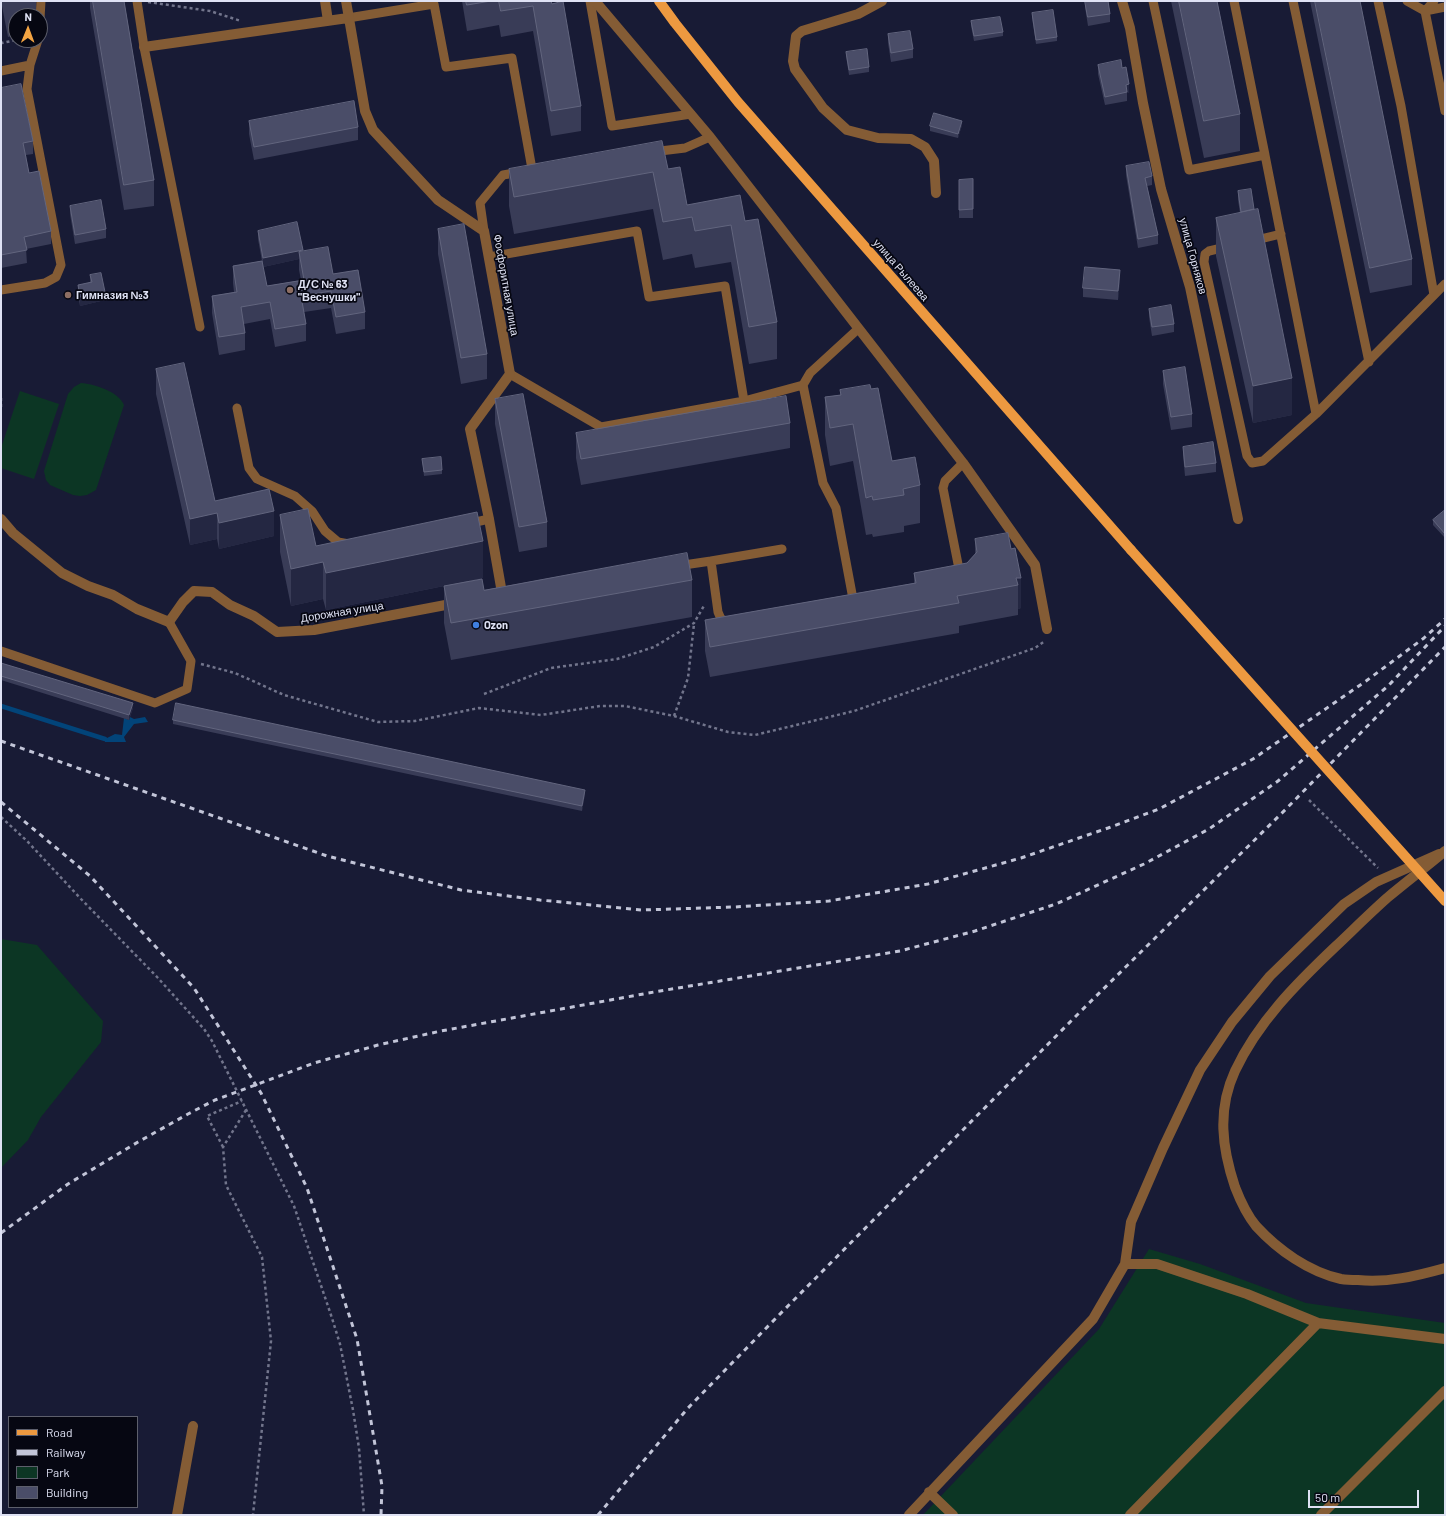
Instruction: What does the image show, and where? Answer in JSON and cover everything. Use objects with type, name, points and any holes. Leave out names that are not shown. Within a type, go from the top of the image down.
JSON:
[{"type":"main road","name":"улица Рылеева","points":[[660,1],[675,23],[738,102],[1131,550],[1445,901]]},
{"type":"street","points":[[325,1],[328,20]]},
{"type":"street","name":"Фосфоритная улица","points":[[346,1],[365,111],[373,130],[438,200],[484,230],[510,374]]},
{"type":"street","points":[[595,1],[710,137],[963,463],[1035,565],[1047,628]]},
{"type":"street","points":[[882,1],[858,14],[802,31],[796,36],[793,61],[795,69],[823,108],[847,130],[878,138],[911,139],[925,147],[934,161],[936,193]]},
{"type":"street","name":"улица Горняков","points":[[1122,1],[1130,28],[1143,102],[1161,189],[1190,287],[1238,519]]},
{"type":"street","points":[[144,47],[348,18]]},
{"type":"street","points":[[487,596],[506,592],[470,429],[510,374]]},
{"type":"street","points":[[1,519],[12,533],[62,573],[88,586],[112,595],[137,609],[169,622]]},
{"type":"street","name":"Дорожная улица","points":[[169,622],[183,602],[194,591],[212,592],[230,605],[254,616],[277,632],[314,630],[465,601]]},
{"type":"street","points":[[909,1515],[1092,1319],[1124,1264],[1131,1222],[1163,1148],[1200,1070],[1232,1022],[1270,976],[1344,904],[1376,882],[1445,851]]},
{"type":"street","points":[[1445,851],[1386,899],[1289,992],[1263,1024],[1235,1072],[1227,1093],[1224,1115],[1223,1142],[1229,1169],[1240,1198],[1255,1225],[1282,1250],[1310,1268],[1342,1279],[1375,1282],[1411,1277],[1445,1268]]},
{"type":"street","points":[[1124,1264],[1157,1264],[1247,1294],[1318,1323],[1445,1339]]},
{"type":"street","points":[[1130,1515],[1318,1323]]},
{"type":"street","points":[[1321,1515],[1445,1391]]},
{"type":"street","points":[[177,1515],[193,1426]]},
{"type":"street","points":[[929,1492],[953,1515]]},
{"type":"lane","points":[[590,1],[612,126],[691,114]]},
{"type":"lane","points":[[1153,1],[1189,170],[1265,155]]},
{"type":"lane","points":[[1234,1],[1316,414]]},
{"type":"lane","points":[[1293,1],[1369,362]]},
{"type":"lane","points":[[1378,1],[1401,106],[1434,295]]},
{"type":"lane","points":[[1407,1],[1425,11],[1445,7]]},
{"type":"lane","points":[[1425,11],[1434,1]]},
{"type":"lane","points":[[141,2],[144,47],[200,327]]},
{"type":"lane","points":[[348,18],[434,4],[446,67],[512,58],[532,169]]},
{"type":"lane","points":[[1425,11],[1445,111]]},
{"type":"lane","points":[[1,290],[45,283],[56,277],[61,265],[27,90],[30,65],[35,48]]},
{"type":"lane","points":[[1,71],[30,65]]},
{"type":"lane","points":[[639,154],[685,148],[710,137]]},
{"type":"lane","points":[[484,230],[480,203],[503,175],[547,167]]},
{"type":"lane","points":[[489,257],[636,231],[649,297],[725,286],[744,401]]},
{"type":"lane","points":[[1281,234],[1209,251],[1205,254],[1204,262],[1247,456],[1252,462],[1263,461],[1316,414],[1445,284]]},
{"type":"lane","points":[[510,374],[601,428],[744,401],[803,385],[810,374],[858,329]]},
{"type":"lane","points":[[803,385],[823,483],[836,508],[849,600],[868,596]]},
{"type":"lane","points":[[237,408],[249,468],[257,479],[295,496],[312,511],[325,531],[338,542],[355,546]]},
{"type":"lane","points":[[950,582],[956,576],[958,569],[943,488],[945,481],[963,463]]},
{"type":"lane","points":[[460,525],[490,519]]},
{"type":"lane","points":[[664,568],[782,549]]},
{"type":"lane","points":[[711,561],[718,612],[721,619],[728,622],[744,619]]},
{"type":"lane","points":[[1,651],[154,703],[187,689],[191,661],[169,622]]},
{"type":"path","points":[[141,2],[224,14],[240,20],[259,31]]},
{"type":"path","points":[[1,398],[1,410]]},
{"type":"path","points":[[674,716],[688,678],[694,623],[715,588]]},
{"type":"path","points":[[484,694],[551,668],[617,659],[654,647],[694,623]]},
{"type":"path","points":[[191,661],[235,673],[284,694],[378,722],[415,721],[479,708],[541,715],[600,706],[625,706],[674,716],[728,732],[755,735],[854,711],[1035,648],[1045,640],[1047,628]]},
{"type":"path","points":[[1309,800],[1387,877]]},
{"type":"path","points":[[1,816],[27,841],[81,900],[158,978],[204,1028],[212,1040],[294,1206],[331,1315],[340,1344],[353,1410],[359,1448],[364,1515]]},
{"type":"path","points":[[242,1101],[207,1116],[223,1147],[226,1185],[262,1257],[270,1341],[253,1515]]},
{"type":"path","points":[[223,1147],[246,1110]]},
{"type":"green space","points":[[81,383],[93,385],[112,393],[121,400],[124,405],[96,490],[87,495],[80,496],[73,495],[50,485],[46,480],[44,471],[68,394],[74,387]]},
{"type":"green space","points":[[20,391],[59,404],[34,479],[1,468],[1,448]]},
{"type":"green space","points":[[1,939],[37,945],[103,1021],[101,1042],[41,1117],[28,1140],[1,1168]]},
{"type":"green space","points":[[1149,1249],[1200,1264],[1306,1303],[1445,1323],[1445,1515],[923,1515],[1099,1329]]},
{"type":"water","points":[[130,717],[134,719],[145,717],[148,722],[134,724],[124,737],[126,742],[105,742],[105,739],[115,734],[122,735],[124,718],[129,720]]},
{"type":"building","points":[[93,1],[124,1],[154,180],[124,185]]},
{"type":"building","points":[[466,1],[491,1],[467,5]]},
{"type":"building","points":[[499,1],[551,1],[552,4],[563,1],[581,106],[551,111],[533,6],[501,11]]},
{"type":"building","points":[[1085,1],[1108,1],[1110,14],[1088,17]]},
{"type":"building","points":[[1179,1],[1217,1],[1240,114],[1204,121]]},
{"type":"building","points":[[1315,1],[1360,1],[1412,259],[1370,268]]},
{"type":"building","points":[[1053,10],[1057,37],[1036,40],[1032,13]]},
{"type":"building","points":[[1000,17],[1003,32],[974,36],[971,21]]},
{"type":"building","points":[[910,31],[913,49],[891,53],[888,34]]},
{"type":"building","points":[[867,49],[869,67],[849,70],[846,52]]},
{"type":"building","points":[[1121,60],[1122,68],[1126,67],[1129,84],[1126,85],[1127,92],[1105,97],[1098,65]]},
{"type":"building","points":[[21,84],[33,141],[23,143],[29,173],[39,171],[51,231],[24,237],[27,250],[1,255],[1,88]]},
{"type":"building","points":[[354,101],[358,127],[254,147],[249,121]]},
{"type":"building","points":[[934,113],[962,121],[958,134],[930,126]]},
{"type":"building","points":[[662,141],[668,169],[680,167],[687,205],[740,195],[745,221],[758,219],[777,322],[749,327],[731,225],[695,231],[692,217],[663,222],[653,172],[514,197],[509,169]]},
{"type":"building","points":[[1149,162],[1152,176],[1145,178],[1158,235],[1138,239],[1126,166]]},
{"type":"building","points":[[973,179],[973,209],[959,210],[959,180]]},
{"type":"building","points":[[1251,189],[1254,209],[1241,212],[1238,191]]},
{"type":"building","points":[[101,200],[106,229],[75,235],[70,206]]},
{"type":"building","points":[[1258,209],[1292,378],[1253,386],[1216,218]]},
{"type":"building","points":[[297,222],[303,250],[263,258],[258,231]]},
{"type":"building","points":[[464,224],[487,354],[461,358],[438,229]]},
{"type":"building","points":[[328,247],[333,274],[358,270],[365,312],[336,317],[331,291],[301,296],[306,324],[275,329],[270,302],[241,307],[245,333],[219,337],[212,296],[237,292],[233,266],[262,261],[267,286],[304,280],[299,252]]},
{"type":"building","points":[[1085,267],[1120,270],[1118,291],[1083,288]]},
{"type":"building","points":[[101,273],[105,292],[80,297],[78,285],[92,282],[90,275]]},
{"type":"building","points":[[1171,305],[1174,324],[1152,327],[1149,309]]},
{"type":"building","points":[[184,363],[215,501],[269,489],[274,511],[219,523],[217,513],[190,519],[156,369]]},
{"type":"building","points":[[1185,367],[1192,414],[1171,417],[1163,371]]},
{"type":"building","points":[[870,385],[871,389],[878,388],[892,461],[915,457],[920,485],[903,489],[904,495],[873,500],[872,496],[866,498],[853,424],[830,428],[825,397],[841,395],[840,390]]},
{"type":"building","points":[[523,394],[547,522],[519,527],[495,399]]},
{"type":"building","points":[[786,396],[790,423],[581,459],[576,433]]},
{"type":"building","points":[[1213,442],[1216,463],[1185,467],[1183,447]]},
{"type":"building","points":[[441,457],[442,470],[424,472],[422,459]]},
{"type":"building","points":[[308,509],[316,546],[477,512],[483,541],[326,573],[323,562],[291,569],[280,515]]},
{"type":"building","points":[[1445,510],[1445,534],[1433,520]]},
{"type":"building","points":[[1008,533],[1011,549],[1015,548],[1021,578],[1016,578],[1018,585],[957,596],[959,603],[710,647],[705,620],[916,583],[914,573],[967,563],[977,552],[975,539]]},
{"type":"building","points":[[687,553],[692,580],[451,623],[444,586],[482,579],[484,590]]},
{"type":"building","points":[[1,663],[133,703],[129,715],[1,676]]},
{"type":"building","points":[[176,703],[585,790],[582,806],[173,720]]},
{"type":"waterway","points":[[1,706],[105,739]]},
{"type":"railway","points":[[1,741],[327,856],[461,890],[540,900],[642,910],[734,907],[829,901],[928,884],[1021,858],[1159,809],[1253,759],[1366,681],[1424,638],[1445,619]]},
{"type":"railway","points":[[1,1233],[68,1184],[188,1114],[215,1100],[314,1063],[378,1045],[441,1031],[654,992],[900,951],[975,931],[1056,904],[1144,864],[1209,829],[1278,781],[1389,685],[1445,626]]},
{"type":"railway","points":[[598,1515],[688,1408],[1079,1013],[1286,809],[1445,647]]},
{"type":"railway","points":[[1,802],[90,876],[194,988],[261,1093],[307,1188],[357,1339],[382,1486],[381,1515]]},
{"type":"place","name":"Д/С № 63 \"Веснушки\"","points":[[290,290]]},
{"type":"place","name":"Гимназия №3","points":[[68,295]]},
{"type":"place","name":"Ozon","points":[[476,625]]}]
